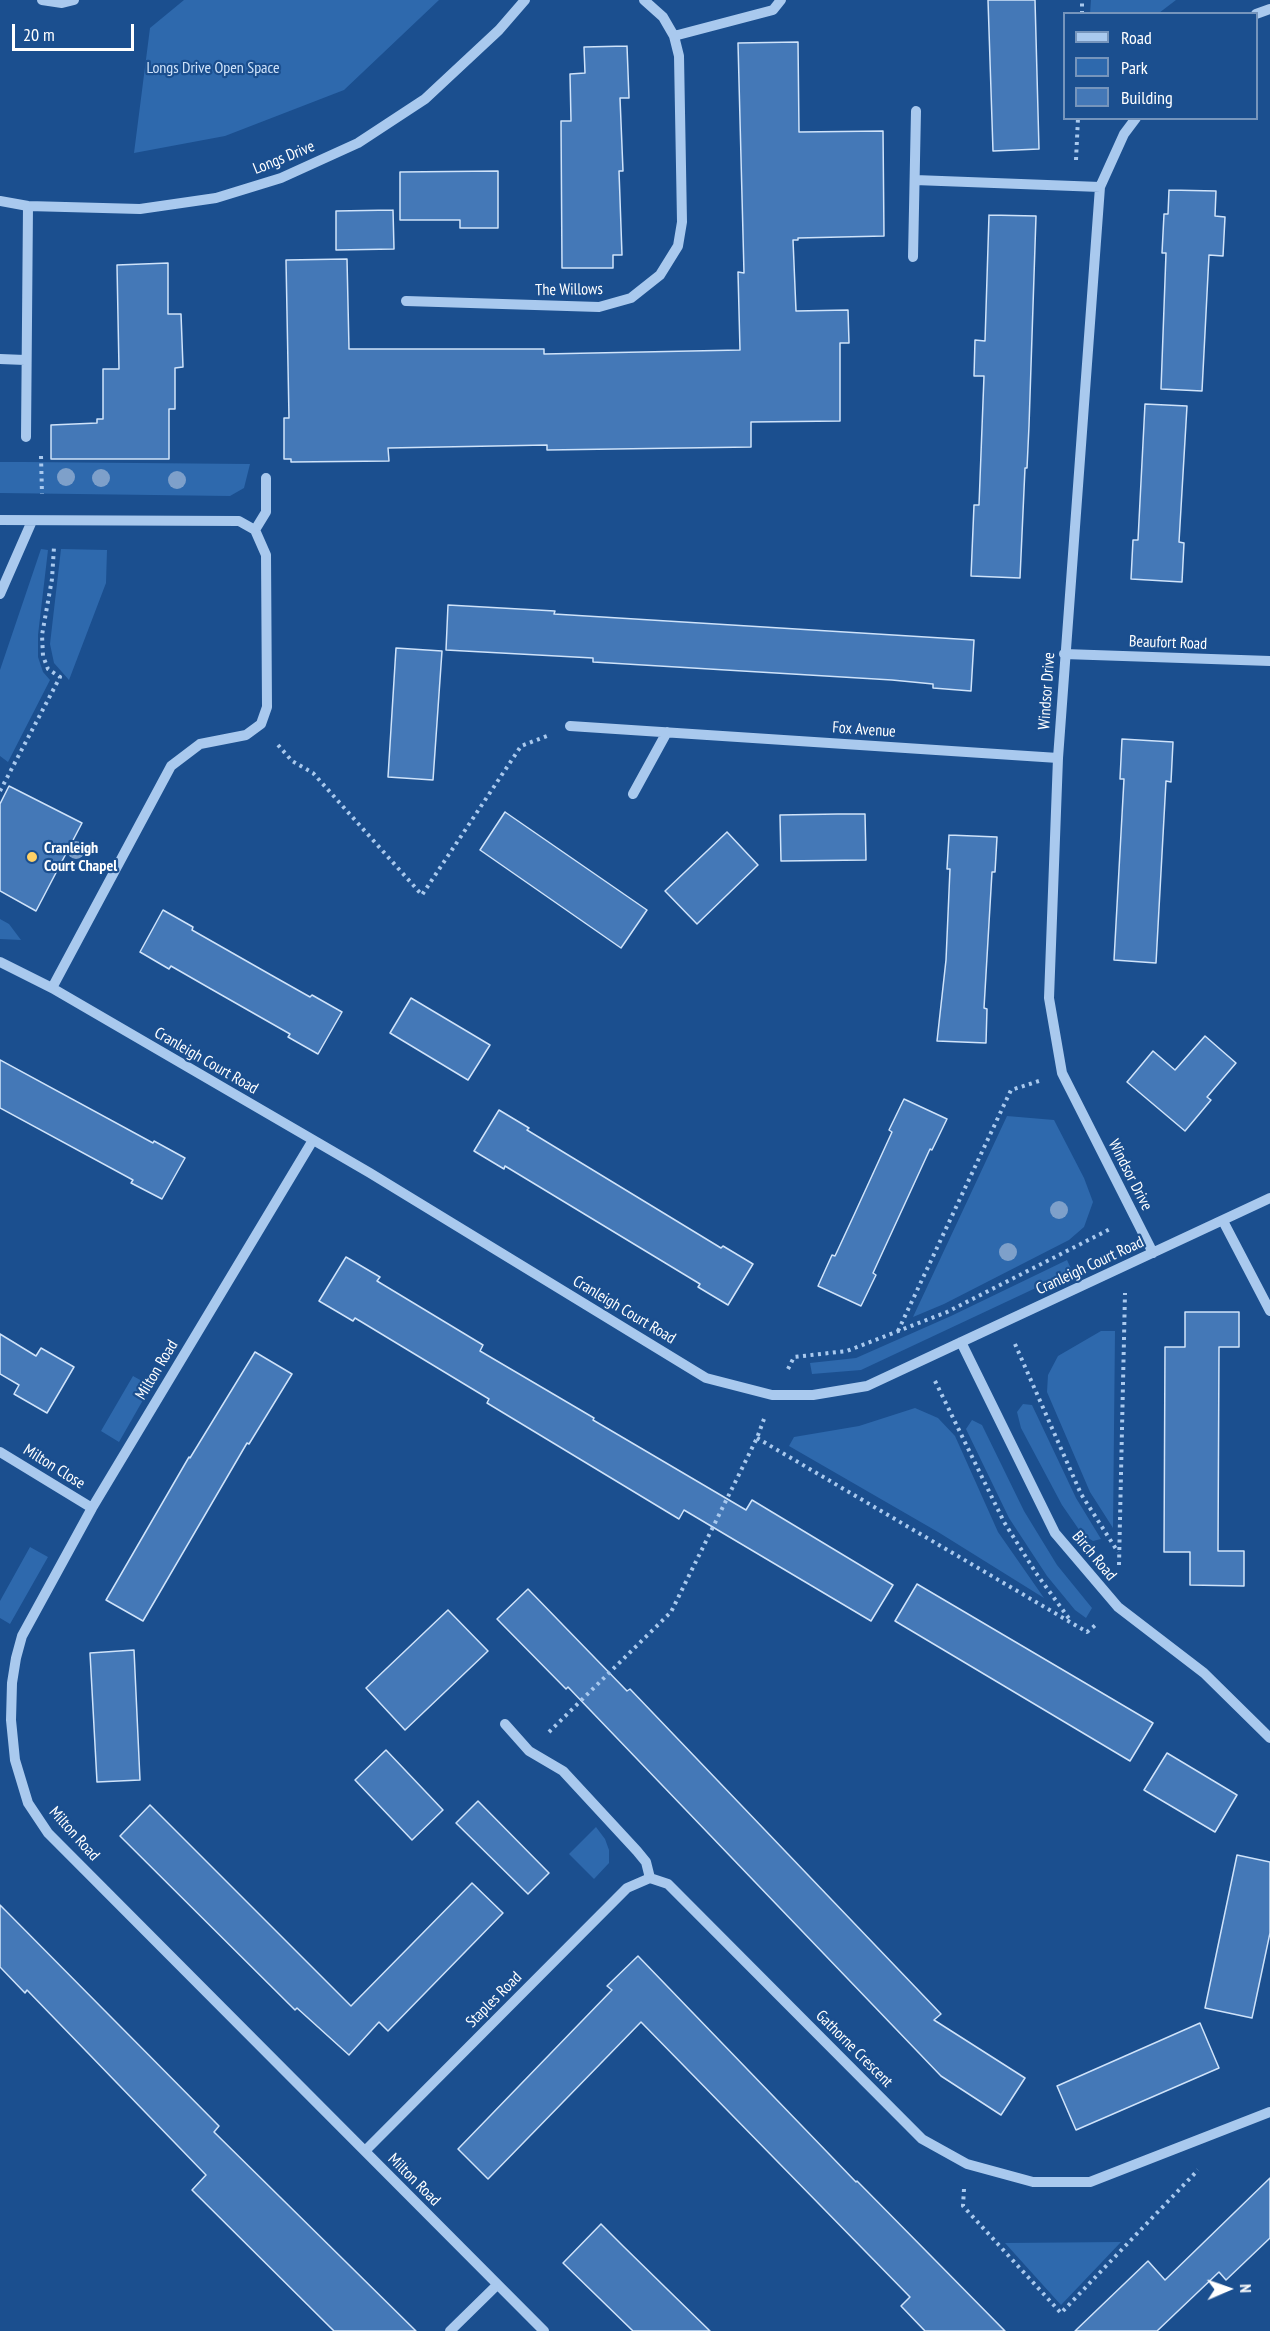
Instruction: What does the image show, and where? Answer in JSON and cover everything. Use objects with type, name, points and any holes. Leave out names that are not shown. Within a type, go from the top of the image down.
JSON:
[{"type":"street","points":[[42,0],[62,3],[74,0]]},
{"type":"street","name":"Longs Drive","points":[[0,201],[28,206],[140,209],[216,198],[281,178],[358,143],[425,99],[499,30],[525,0]]},
{"type":"street","name":"The Willows","points":[[406,301],[599,307],[631,298],[660,275],[678,246],[681,222],[679,56],[674,36],[663,16],[644,0]]},
{"type":"street","points":[[674,36],[772,10],[781,0]]},
{"type":"street","points":[[914,257],[916,111]]},
{"type":"street","name":"Windsor Drive","points":[[1134,120],[1124,134],[1100,187],[1064,654],[1049,998],[1062,1073],[1152,1253]]},
{"type":"street","points":[[915,180],[1100,187]]},
{"type":"street","points":[[26,437],[28,206]]},
{"type":"street","points":[[0,359],[25,360]]},
{"type":"street","points":[[255,530],[266,512],[266,478]]},
{"type":"street","points":[[0,520],[239,521],[255,530],[266,555],[267,707],[261,724],[246,735],[200,744],[171,766],[52,988]]},
{"type":"street","points":[[0,594],[38,521]]},
{"type":"street","name":"Beaufort Road","points":[[1064,654],[1270,662]]},
{"type":"street","name":"Fox Avenue","points":[[570,726],[1058,758]]},
{"type":"street","points":[[633,794],[668,732]]},
{"type":"street","name":"Cranleigh Court Road","points":[[0,962],[52,988],[313,1140],[706,1378],[772,1395],[813,1395],[867,1386],[1270,1198]]},
{"type":"street","name":"Milton Road","points":[[313,1140],[92,1508],[22,1636],[12,1683],[11,1720],[15,1760],[28,1803],[48,1833],[544,2331]]},
{"type":"street","points":[[1223,1221],[1270,1311]]},
{"type":"street","name":"Birch Road","points":[[961,1342],[1055,1533],[1118,1607],[1204,1673],[1270,1738]]},
{"type":"street","name":"Milton Close","points":[[0,1452],[92,1508]]},
{"type":"street","points":[[505,1724],[529,1751],[563,1772],[637,1851],[646,1862],[650,1878]]},
{"type":"street","name":"Staples Road","points":[[365,2151],[627,1888],[650,1878]]},
{"type":"street","name":"Gathorne Crescent","points":[[650,1878],[668,1884],[921,2139],[966,2164],[1033,2182],[1090,2182],[1270,2112]]},
{"type":"street","points":[[450,2331],[497,2285]]},
{"type":"path","points":[[0,791],[60,677],[48,669],[43,656],[42,635],[52,579],[54,548],[38,521],[41,456],[26,437]]},
{"type":"path","points":[[261,724],[292,761],[313,773],[422,895],[521,746],[570,726]]},
{"type":"path","points":[[898,1331],[1011,1090],[1062,1073]]},
{"type":"path","points":[[529,1751],[671,1612],[757,1438],[772,1395],[794,1357],[847,1351],[947,1312],[1134,1217]]},
{"type":"path","points":[[757,1438],[1087,1632],[1118,1607],[1125,1266]]},
{"type":"path","points":[[1005,1322],[1081,1494],[1119,1553]]},
{"type":"path","points":[[924,1359],[1005,1522],[1036,1573],[1072,1623]]},
{"type":"path","points":[[966,2164],[963,2206],[1061,2313],[1206,2162],[1213,2134]]},
{"type":"green space","name":"Longs Drive Open Space","points":[[184,0],[439,0],[344,90],[225,136],[134,153],[150,28]]},
{"type":"green space","points":[[1091,0],[1176,0],[1160,12],[1090,12]]},
{"type":"green space","points":[[0,462],[250,464],[244,488],[230,496],[0,493]]},
{"type":"green space","points":[[41,549],[48,550],[38,635],[38,657],[43,672],[50,680],[8,762],[0,756],[0,670]]},
{"type":"green space","points":[[61,549],[107,550],[106,583],[69,680],[54,663],[50,644]]},
{"type":"green space","points":[[0,919],[9,924],[21,940],[0,939]]},
{"type":"green space","points":[[1007,1116],[1054,1120],[1084,1178],[1093,1202],[1084,1227],[1069,1240],[944,1304],[913,1317]]},
{"type":"green space","points":[[1067,1260],[1072,1271],[861,1370],[812,1374],[810,1363],[856,1358],[951,1316]]},
{"type":"green space","points":[[1101,1331],[1115,1331],[1113,1528],[1090,1492],[1047,1392],[1048,1375],[1058,1356]]},
{"type":"green space","points":[[133,1376],[151,1386],[119,1442],[101,1431]]},
{"type":"green space","points":[[1023,1404],[1032,1405],[1076,1498],[1101,1539],[1093,1541],[1082,1534],[1062,1505],[1021,1428],[1017,1412]]},
{"type":"green space","points":[[915,1408],[938,1418],[955,1436],[998,1532],[1044,1598],[938,1532],[789,1446],[794,1437],[859,1426]]},
{"type":"green space","points":[[972,1420],[982,1425],[1024,1511],[1057,1565],[1092,1608],[1086,1618],[1075,1610],[1047,1576],[1009,1518],[966,1429]]},
{"type":"green space","points":[[30,1547],[48,1557],[10,1624],[0,1618],[0,1601]]},
{"type":"green space","points":[[596,1827],[605,1839],[609,1850],[609,1863],[594,1879],[569,1854]]},
{"type":"green space","points":[[1121,2242],[1061,2305],[1005,2243]]},
{"type":"building","points":[[988,0],[1035,0],[1039,149],[993,151]]},
{"type":"building","points":[[798,42],[799,132],[883,131],[884,236],[793,240],[796,311],[848,310],[849,343],[840,343],[840,421],[751,422],[751,447],[547,450],[547,445],[388,448],[389,461],[291,462],[291,459],[284,459],[284,418],[289,418],[286,260],[347,259],[349,349],[544,349],[544,354],[740,350],[738,272],[744,273],[738,43]]},
{"type":"building","points":[[627,46],[629,98],[620,98],[623,171],[619,171],[622,255],[613,255],[613,268],[562,268],[561,121],[571,121],[570,74],[585,73],[584,47]]},
{"type":"building","points":[[498,171],[498,228],[460,228],[460,220],[400,220],[400,172]]},
{"type":"building","points":[[1169,190],[1216,191],[1215,216],[1225,217],[1223,256],[1209,255],[1202,391],[1161,389],[1166,253],[1162,253],[1164,214],[1168,214]]},
{"type":"building","points":[[393,210],[394,249],[336,250],[336,211]]},
{"type":"building","points":[[989,215],[1036,216],[1029,426],[1020,578],[971,576],[974,505],[979,505],[984,376],[974,376],[975,340],[985,341]]},
{"type":"building","points":[[168,263],[168,314],[181,314],[183,367],[175,368],[175,409],[169,409],[169,459],[51,459],[51,425],[97,423],[97,419],[103,419],[103,369],[119,369],[117,265]]},
{"type":"building","points":[[1145,404],[1187,406],[1179,542],[1184,543],[1182,582],[1131,579],[1133,540],[1138,540]]},
{"type":"building","points":[[448,605],[555,611],[554,614],[974,640],[971,691],[933,688],[933,684],[892,680],[593,662],[593,658],[446,650]]},
{"type":"building","points":[[396,648],[442,651],[433,780],[388,777]]},
{"type":"building","points":[[1122,739],[1173,742],[1171,782],[1166,781],[1156,963],[1114,960],[1124,779],[1120,779]]},
{"type":"building","name":"Cranleigh Court Chapel","points":[[9,786],[82,823],[36,911],[0,891],[0,804]]},
{"type":"building","points":[[505,812],[647,910],[621,948],[480,850]]},
{"type":"building","points":[[865,814],[866,860],[781,861],[780,815]]},
{"type":"building","points":[[727,832],[758,865],[697,924],[665,891]]},
{"type":"building","points":[[949,835],[997,837],[995,872],[992,872],[984,1008],[987,1009],[986,1043],[937,1041],[946,960],[950,869],[947,869]]},
{"type":"building","points":[[163,910],[193,927],[192,930],[310,997],[312,995],[342,1012],[318,1054],[288,1037],[290,1034],[171,966],[169,969],[140,952]]},
{"type":"building","points":[[411,998],[490,1045],[468,1080],[390,1033]]},
{"type":"building","points":[[1205,1036],[1236,1063],[1207,1097],[1211,1100],[1185,1131],[1127,1082],[1153,1051],[1175,1070]]},
{"type":"building","points":[[0,1060],[185,1158],[162,1199],[131,1183],[133,1180],[0,1108]]},
{"type":"building","points":[[904,1099],[947,1119],[932,1150],[930,1149],[873,1273],[876,1275],[861,1306],[818,1286],[854,1215],[892,1132],[889,1130]]},
{"type":"building","points":[[499,1110],[529,1128],[527,1130],[721,1248],[723,1246],[753,1264],[728,1305],[698,1287],[700,1284],[505,1166],[504,1169],[474,1151]]},
{"type":"building","points":[[346,1257],[380,1277],[377,1281],[483,1345],[480,1351],[594,1418],[593,1420],[746,1510],[752,1500],[893,1585],[871,1621],[684,1510],[679,1519],[487,1403],[489,1399],[355,1318],[353,1321],[319,1301]]},
{"type":"building","points":[[1185,1312],[1239,1312],[1239,1347],[1219,1347],[1218,1551],[1244,1551],[1244,1586],[1190,1585],[1190,1552],[1164,1552],[1165,1347],[1185,1347]]},
{"type":"building","points":[[0,1334],[36,1356],[41,1348],[74,1367],[47,1413],[14,1394],[19,1385],[0,1374]]},
{"type":"building","points":[[255,1352],[292,1374],[249,1444],[247,1443],[143,1621],[106,1600],[189,1457]]},
{"type":"building","points":[[917,1584],[1153,1723],[1130,1761],[895,1621]]},
{"type":"building","points":[[528,1589],[627,1691],[630,1689],[941,2014],[934,2020],[1025,2078],[1001,2115],[941,2076],[568,1687],[566,1689],[497,1619]]},
{"type":"building","points":[[448,1610],[488,1651],[405,1730],[366,1688]]},
{"type":"building","points":[[134,1650],[140,1780],[97,1782],[90,1653]]},
{"type":"building","points":[[386,1750],[443,1810],[412,1840],[355,1780]]},
{"type":"building","points":[[1167,1753],[1237,1795],[1215,1832],[1144,1790]]},
{"type":"building","points":[[478,1801],[549,1873],[528,1894],[456,1823]]},
{"type":"building","points":[[150,1805],[351,2006],[472,1883],[503,1913],[388,2031],[379,2022],[349,2055],[297,2008],[295,2010],[120,1836]]},
{"type":"building","points":[[1237,1855],[1270,1862],[1270,1933],[1252,2018],[1205,2008]]},
{"type":"building","points":[[0,1905],[219,2126],[214,2132],[416,2331],[334,2331],[192,2190],[206,2175],[27,1990],[25,1993],[0,1967]]},
{"type":"building","points":[[638,1956],[856,2182],[1005,2331],[925,2331],[901,2306],[910,2297],[641,2022],[488,2179],[458,2149],[612,1990],[607,1986]]},
{"type":"building","points":[[1200,2023],[1219,2068],[1076,2130],[1057,2086]]},
{"type":"building","points":[[1270,2178],[1270,2238],[1226,2280],[1219,2272],[1157,2331],[1075,2331],[1148,2261],[1165,2280]]},
{"type":"building","points":[[601,2224],[710,2331],[633,2331],[563,2263]]},
{"type":"place","name":"Cranleigh Court Chapel","points":[[32,857]]}]
